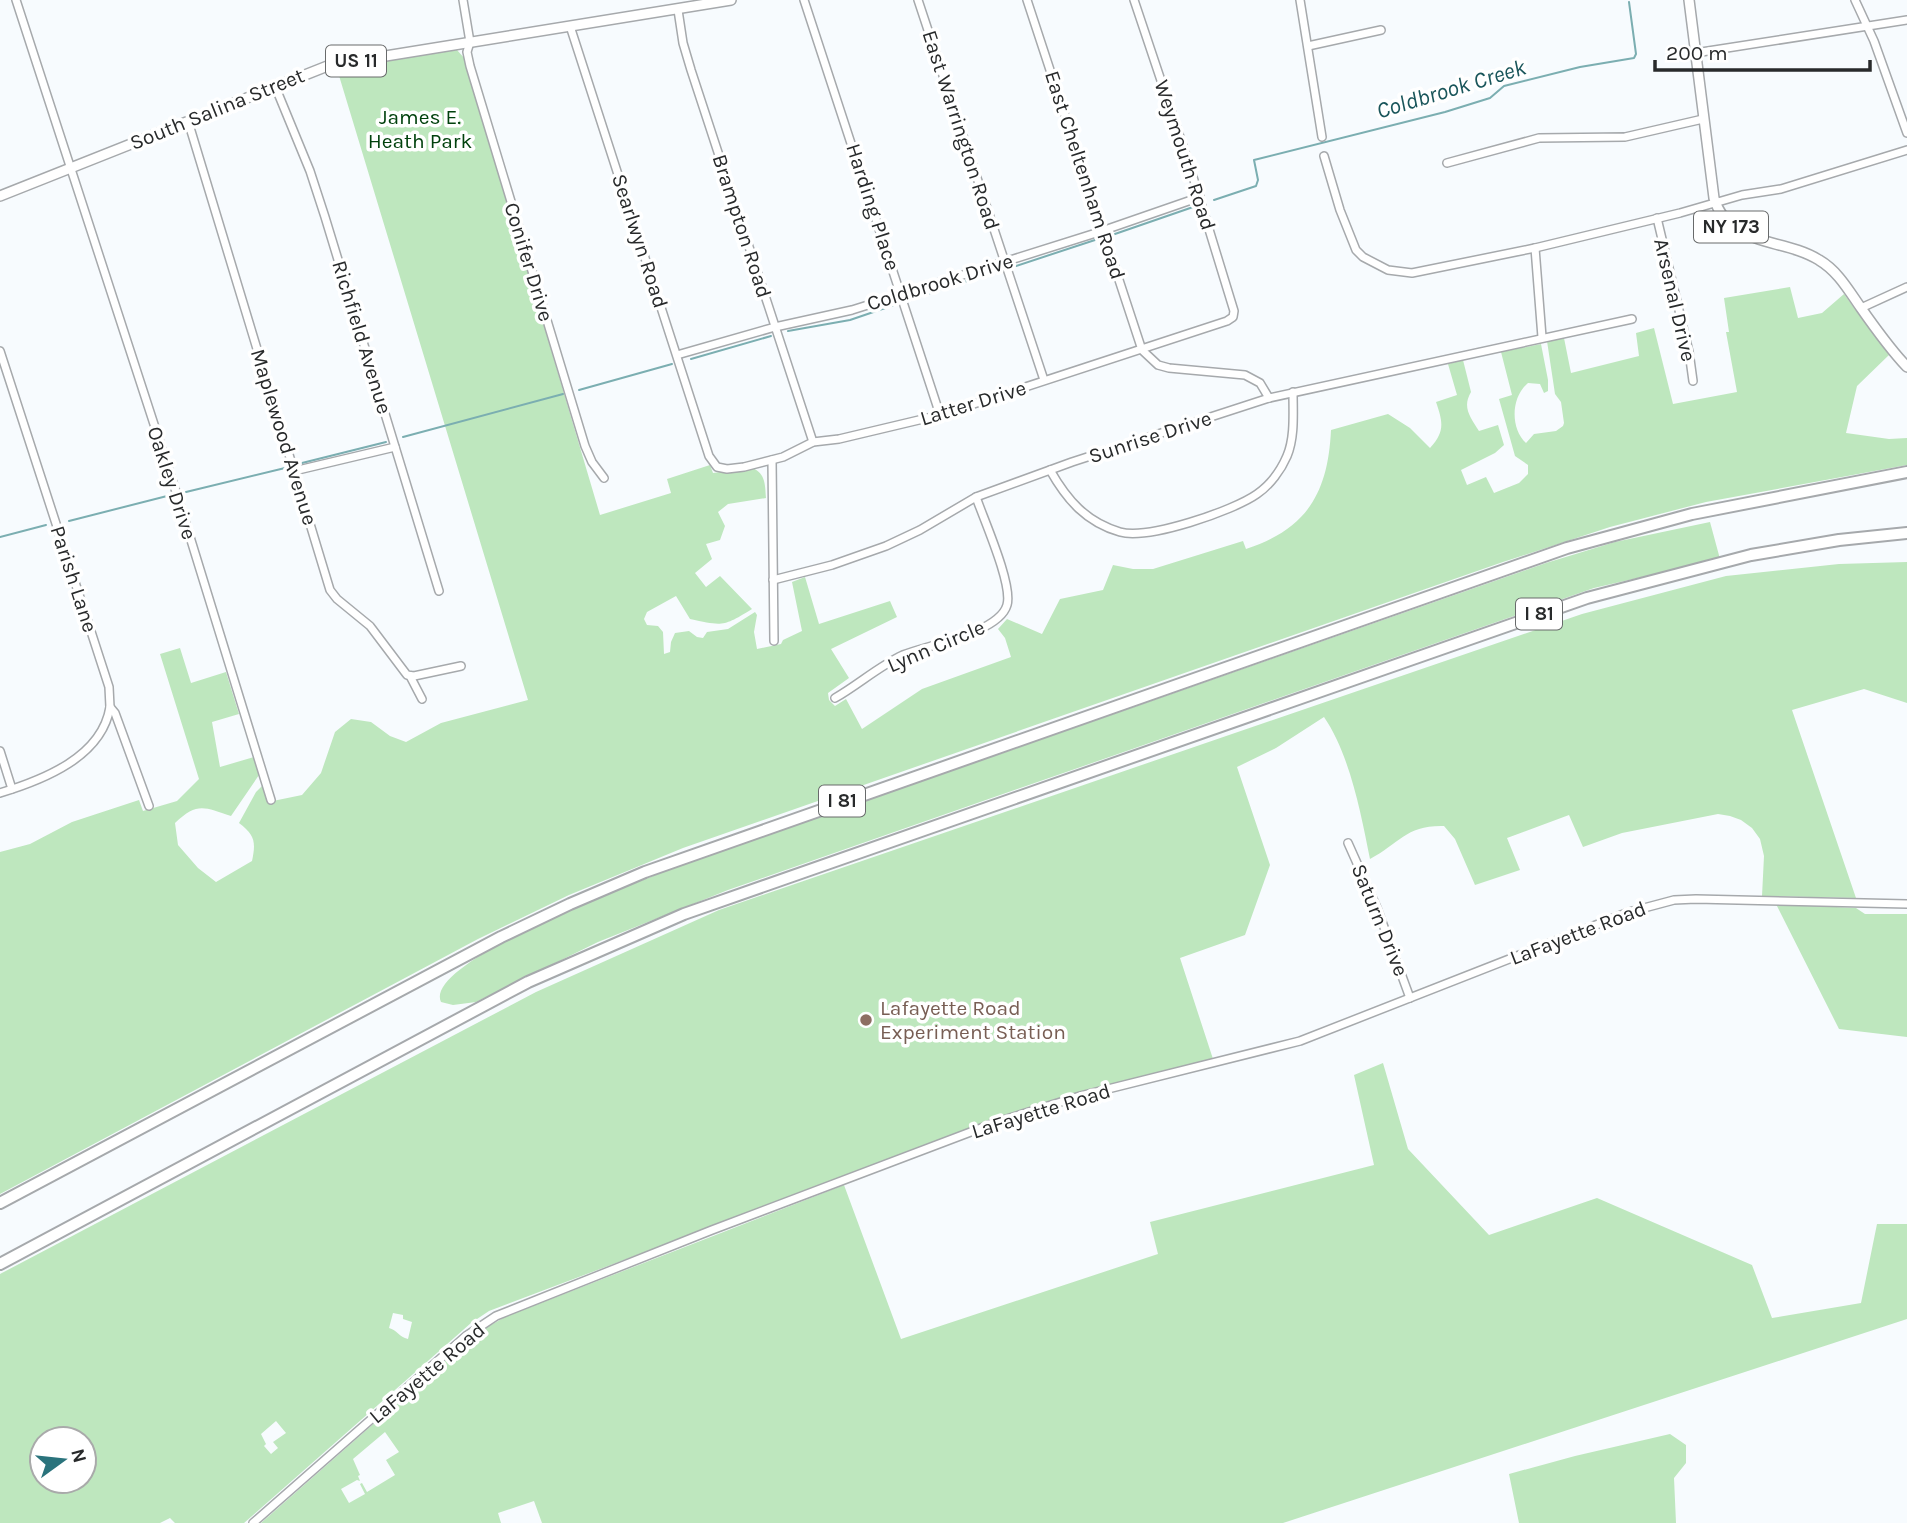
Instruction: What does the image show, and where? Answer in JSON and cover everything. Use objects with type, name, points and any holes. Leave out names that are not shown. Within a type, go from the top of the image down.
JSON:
[{"type":"highway","name":"I 81","points":[[0,1203],[500,937],[645,872],[1567,548],[1692,514],[1907,472]]},
{"type":"highway","name":"I 81","points":[[0,1264],[528,982],[684,914],[1587,598],[1751,555],[1839,540],[1907,533]]},
{"type":"main road","name":"South Salina Street","points":[[0,196],[330,65],[732,0]]},
{"type":"main road","name":"NY 173","points":[[1689,0],[1703,119],[1715,203],[1719,213],[1733,228],[1750,236],[1805,252],[1821,260],[1846,285],[1907,367]]},
{"type":"street","name":"Oakley Drive","points":[[16,0],[202,574],[271,800]]},
{"type":"street","name":"Conifer Drive","points":[[463,0],[470,42],[467,52],[470,66],[585,446],[592,462],[604,478]]},
{"type":"street","name":"Harding Place","points":[[804,0],[940,415]]},
{"type":"street","name":"East Warrington Road","points":[[918,0],[1044,380]]},
{"type":"street","name":"East Cheltenham Road","points":[[1027,0],[1142,350]]},
{"type":"street","name":"Weymouth Road","points":[[1134,0],[1200,197],[1234,311]]},
{"type":"street","points":[[1300,0],[1322,137]]},
{"type":"street","points":[[1855,0],[1907,133]]},
{"type":"street","name":"Brampton Road","points":[[678,10],[683,43],[691,70],[814,442]]},
{"type":"street","points":[[1695,54],[1907,20]]},
{"type":"street","name":"Searlwyn Road","points":[[570,26],[709,456]]},
{"type":"street","points":[[1308,46],[1381,30]]},
{"type":"street","name":"Richfield Avenue","points":[[275,86],[310,171],[439,591]]},
{"type":"street","points":[[1447,163],[1539,138],[1625,136],[1703,119]]},
{"type":"street","name":"Maplewood Avenue","points":[[188,121],[330,590],[370,626],[410,676],[422,699]]},
{"type":"street","points":[[1324,156],[1350,240],[1356,250],[1374,264],[1399,273],[1422,271],[1535,248],[1810,181],[1907,150]]},
{"type":"street","name":"Coldbrook Drive","points":[[677,355],[775,327],[852,310],[1200,197]]},
{"type":"street","name":"Arsenal Drive","points":[[1657,218],[1689,352],[1693,382]]},
{"type":"street","points":[[1535,248],[1542,337]]},
{"type":"street","points":[[1861,308],[1907,287]]},
{"type":"street","name":"Latter Drive","points":[[709,456],[717,467],[727,469],[772,460],[814,442],[839,439],[940,415],[1227,321],[1233,317],[1234,311]]},
{"type":"street","name":"Sunrise Drive","points":[[773,580],[832,565],[886,546],[920,530],[976,497],[1269,398],[1632,319]]},
{"type":"street","points":[[1142,350],[1152,361],[1169,368],[1245,375],[1260,383],[1269,398]]},
{"type":"street","name":"Parish Lane","points":[[0,351],[109,687],[110,707],[115,713],[149,806]]},
{"type":"street","points":[[1050,470],[1060,489],[1083,514],[1122,533],[1152,533],[1203,517],[1247,500],[1260,492],[1276,474],[1290,444],[1293,392]]},
{"type":"street","points":[[294,471],[395,447]]},
{"type":"street","points":[[772,460],[774,640]]},
{"type":"street","name":"Lynn Circle","points":[[835,698],[902,656],[977,630],[995,622],[1003,613],[1008,595],[976,497]]},
{"type":"street","points":[[410,676],[461,666]]},
{"type":"street","points":[[0,793],[66,765],[85,751],[99,737],[108,720],[110,707]]},
{"type":"street","points":[[0,751],[12,789]]},
{"type":"street","name":"Saturn Drive","points":[[1348,843],[1377,908],[1410,998]]},
{"type":"street","name":"LaFayette Road","points":[[253,1523],[466,1336],[496,1316],[712,1230],[1039,1108],[1300,1041],[1629,912],[1674,900],[1696,899],[1907,904]]},
{"type":"green space","name":"James E. Heath Park","points":[[457,50],[465,59],[600,515],[671,493],[667,479],[710,465],[713,473],[752,468],[760,473],[764,480],[766,498],[728,504],[718,512],[725,526],[720,540],[706,544],[712,559],[695,573],[706,587],[720,576],[752,609],[728,622],[710,623],[690,619],[676,596],[647,612],[644,619],[647,625],[658,626],[663,632],[664,654],[670,652],[675,633],[689,631],[703,638],[707,632],[728,629],[755,612],[757,649],[781,644],[783,640],[802,631],[792,582],[805,577],[819,624],[890,601],[897,617],[831,649],[849,678],[828,693],[829,700],[835,706],[846,699],[862,729],[922,689],[1011,657],[1005,638],[998,629],[1007,619],[1042,634],[1060,599],[1103,590],[1113,565],[1153,569],[1243,541],[1246,549],[1285,531],[1310,506],[1319,490],[1329,452],[1331,430],[1388,414],[1410,428],[1430,448],[1438,437],[1441,426],[1436,402],[1457,395],[1448,364],[1463,360],[1471,392],[1467,402],[1470,416],[1479,431],[1498,425],[1504,445],[1495,453],[1461,470],[1467,485],[1486,477],[1494,493],[1519,483],[1528,474],[1528,465],[1515,456],[1499,399],[1512,395],[1501,352],[1541,344],[1548,391],[1544,393],[1540,384],[1528,383],[1518,396],[1516,404],[1517,429],[1526,443],[1534,434],[1556,431],[1564,423],[1561,402],[1555,394],[1547,341],[1564,338],[1571,373],[1639,356],[1636,333],[1654,328],[1673,404],[1737,392],[1726,332],[1729,332],[1724,298],[1790,287],[1798,318],[1822,313],[1844,294],[1889,355],[1857,386],[1846,433],[1889,439],[1907,438],[1907,465],[1706,502],[1610,527],[683,848],[569,895],[478,939],[0,1194],[0,852],[30,844],[72,822],[139,800],[143,811],[177,801],[199,779],[160,654],[180,648],[191,683],[226,672],[239,714],[212,722],[220,767],[254,757],[259,775],[231,816],[201,808],[189,812],[175,823],[178,845],[198,868],[216,882],[252,861],[253,839],[239,823],[256,792],[263,785],[268,802],[302,795],[321,773],[335,732],[351,719],[371,722],[390,736],[406,742],[441,723],[528,700],[337,69]]},
{"type":"green space","points":[[1710,522],[1720,559],[1594,588],[728,890],[598,942],[476,1002],[453,1005],[441,1002],[444,985],[464,966],[497,946],[579,906],[671,869],[1546,563],[1615,542]]},
{"type":"green space","points":[[1907,562],[1907,703],[1864,689],[1792,710],[1856,898],[1762,896],[1764,856],[1760,839],[1752,828],[1741,820],[1718,814],[1622,833],[1583,847],[1569,815],[1507,838],[1520,870],[1475,885],[1455,839],[1444,826],[1431,826],[1412,832],[1370,859],[1348,767],[1324,717],[1276,748],[1237,767],[1270,865],[1245,935],[1180,958],[1213,1059],[1065,1096],[1015,1112],[489,1311],[471,1323],[244,1523],[175,1523],[170,1518],[160,1523],[0,1523],[0,1274],[536,992],[719,910],[1582,614],[1726,576],[1839,564]],"holes":[[[393,1313],[403,1315],[403,1319],[412,1322],[408,1339],[389,1328]],[[276,1421],[286,1433],[273,1442],[278,1448],[271,1454],[264,1446],[266,1444],[261,1434]]]},
{"type":"green space","points":[[1776,904],[1856,908],[1865,914],[1907,914],[1907,1037],[1839,1029]]},
{"type":"green space","points":[[1383,1063],[1408,1149],[1489,1235],[1597,1198],[1752,1265],[1772,1318],[1861,1303],[1877,1224],[1907,1224],[1907,1319],[1283,1523],[542,1523],[534,1501],[498,1513],[501,1523],[261,1523],[447,1359],[484,1329],[505,1317],[844,1185],[901,1339],[1158,1254],[1150,1222],[1374,1165],[1354,1075]],"holes":[[[385,1432],[399,1452],[386,1460],[395,1475],[367,1492],[362,1483],[360,1484],[365,1494],[349,1503],[341,1489],[360,1481],[353,1459]]]},
{"type":"green space","points":[[1670,1434],[1686,1445],[1686,1463],[1674,1478],[1676,1523],[1519,1523],[1509,1474]]},
{"type":"waterway","name":"Coldbrook Creek","points":[[1214,200],[1256,186],[1258,180],[1254,160],[1445,112],[1490,98],[1504,86],[1580,67],[1634,58],[1636,54],[1629,2]]},
{"type":"waterway","name":"Coldbrook Creek","points":[[1112,235],[1196,206]]},
{"type":"waterway","name":"Coldbrook Creek","points":[[1016,266],[1098,239]]},
{"type":"waterway","name":"Coldbrook Creek","points":[[912,299],[1001,270]]},
{"type":"waterway","name":"Coldbrook Creek","points":[[788,331],[850,320],[897,304]]},
{"type":"waterway","name":"Coldbrook Creek","points":[[691,359],[771,336]]},
{"type":"waterway","name":"Coldbrook Creek","points":[[579,390],[672,364]]},
{"type":"waterway","name":"Coldbrook Creek","points":[[403,437],[563,394]]},
{"type":"waterway","name":"Coldbrook Creek","points":[[302,463],[386,442]]},
{"type":"waterway","name":"Coldbrook Creek","points":[[186,492],[285,468]]},
{"type":"waterway","name":"Coldbrook Creek","points":[[69,521],[171,495]]},
{"type":"waterway","name":"Coldbrook Creek","points":[[0,537],[46,525]]},
{"type":"place","name":"Lafayette Road Experiment Station","points":[[866,1020]]}]
